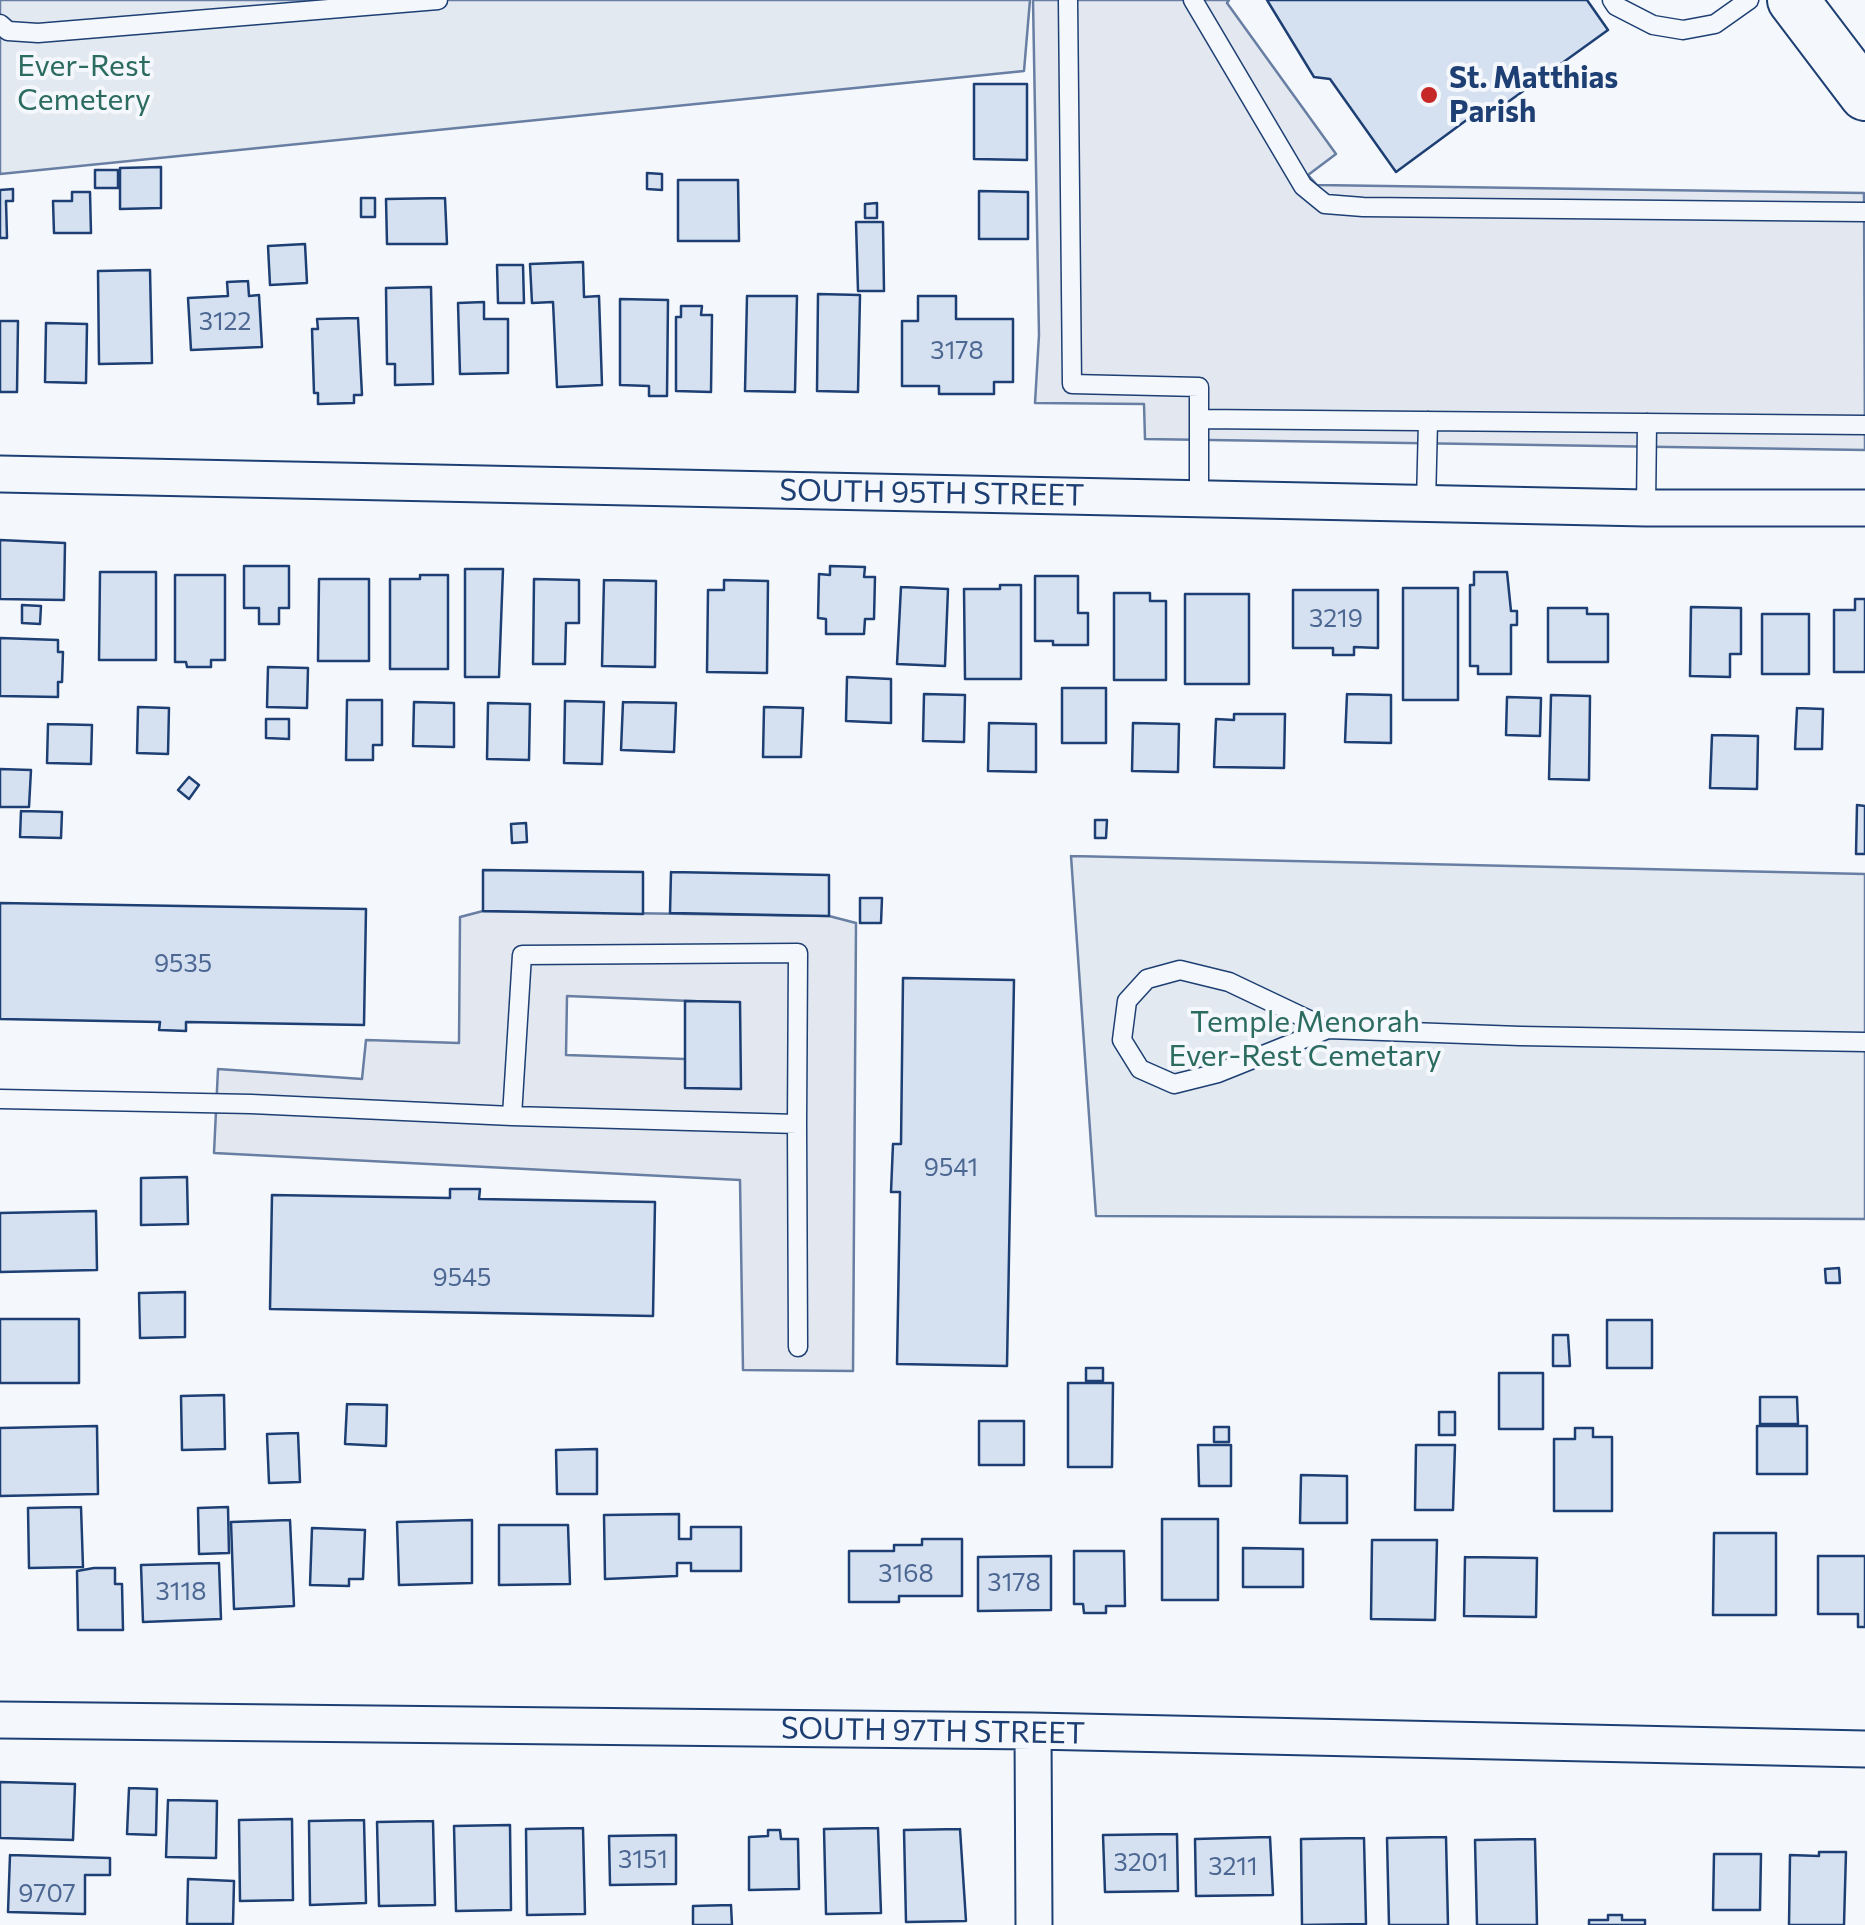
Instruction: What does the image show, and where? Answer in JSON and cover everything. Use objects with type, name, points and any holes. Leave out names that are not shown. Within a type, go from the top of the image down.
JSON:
[{"type":"main road","points":[[1794,0],[1865,95]]},
{"type":"street","name":"SOUTH 95TH STREET","points":[[0,474],[1646,508],[1865,508]]},
{"type":"street","name":"SOUTH 97TH STREET","points":[[0,1720],[1034,1731],[1865,1749]]},
{"type":"street","points":[[1034,1731],[1034,1925]]},
{"type":"lane","points":[[0,24],[8,31],[38,33],[438,0]]},
{"type":"lane","points":[[1068,0],[1072,384],[1199,387],[1199,498]]},
{"type":"lane","points":[[1193,0],[1303,186],[1325,204],[1380,208],[1865,212]]},
{"type":"lane","points":[[1612,0],[1652,25],[1683,30],[1715,24],[1750,0]]},
{"type":"lane","points":[[1199,419],[1865,425]]},
{"type":"lane","points":[[1426,503],[1428,421]]},
{"type":"lane","points":[[1646,508],[1647,423]]},
{"type":"lane","points":[[512,1116],[522,954],[798,953],[798,1347]]},
{"type":"lane","points":[[1328,1029],[1218,1073],[1174,1084],[1140,1068],[1122,1040],[1127,1001],[1146,979],[1180,970],[1229,982],[1328,1029],[1865,1042]]},
{"type":"lane","points":[[0,1099],[796,1124]]},
{"type":"green space","name":"Ever-Rest Cemetery","points":[[0,0],[1030,0],[1024,71],[0,174]]},
{"type":"green space","name":"Temple Menorah Ever-Rest Cemetary","points":[[1071,856],[1865,874],[1865,1219],[1096,1216]]},
{"type":"shaded area","points":[[1033,0],[1229,0],[1227,3],[1336,154],[1308,175],[1317,185],[1864,193],[1865,450],[1145,439],[1144,404],[1035,403],[1039,335]]},
{"type":"shaded area","points":[[483,911],[829,916],[856,923],[853,1371],[743,1370],[740,1180],[214,1153],[218,1069],[362,1079],[366,1040],[459,1043],[460,917]],"holes":[[[567,996],[740,1003],[685,1059],[566,1055]]]},
{"type":"building","name":"St. Matthias Parish","points":[[1267,0],[1587,0],[1608,30],[1501,107],[1487,105],[1396,172],[1330,79],[1314,77]]},
{"type":"building","points":[[974,84],[1027,84],[1027,160],[974,159]]},
{"type":"building","points":[[161,167],[161,208],[120,209],[120,168]]},
{"type":"building","points":[[95,170],[118,170],[118,188],[95,188]]},
{"type":"building","points":[[647,173],[662,174],[662,190],[647,189]]},
{"type":"building","points":[[678,180],[738,180],[739,241],[678,241]]},
{"type":"building","points":[[13,189],[13,201],[6,201],[7,238],[0,238],[0,190]]},
{"type":"building","points":[[979,191],[1028,192],[1028,239],[979,239]]},
{"type":"building","points":[[72,192],[90,192],[91,233],[54,233],[53,201],[72,201]]},
{"type":"building","points":[[361,198],[375,198],[375,217],[361,217]]},
{"type":"building","points":[[445,198],[447,244],[387,244],[386,199]]},
{"type":"building","points":[[877,203],[877,218],[865,218],[865,204]]},
{"type":"building","points":[[856,222],[883,222],[884,291],[858,291]]},
{"type":"building","points":[[305,244],[307,283],[270,285],[268,246]]},
{"type":"building","points":[[583,262],[584,297],[599,296],[602,385],[557,387],[553,302],[532,303],[530,264]]},
{"type":"building","points":[[497,265],[523,265],[524,303],[498,303]]},
{"type":"building","points":[[150,270],[152,363],[99,364],[98,271]]},
{"type":"building","points":[[248,281],[249,296],[259,295],[262,347],[191,350],[188,298],[228,296],[227,282]]},
{"type":"building","points":[[431,287],[433,384],[395,385],[395,364],[387,364],[386,288]]},
{"type":"building","points":[[818,294],[860,295],[858,392],[817,391]]},
{"type":"building","points":[[747,296],[797,296],[795,392],[745,391]]},
{"type":"building","points":[[918,296],[956,296],[956,319],[1013,319],[1013,382],[994,382],[994,394],[939,394],[939,386],[902,386],[902,321],[918,321]]},
{"type":"building","points":[[620,299],[668,300],[667,396],[649,396],[649,386],[620,385]]},
{"type":"building","points":[[484,302],[484,319],[508,319],[508,373],[460,374],[458,303]]},
{"type":"building","points":[[681,306],[702,306],[701,315],[712,315],[711,392],[676,391],[676,317],[681,317]]},
{"type":"building","points":[[358,318],[362,395],[354,395],[354,403],[318,404],[318,393],[314,393],[312,329],[318,329],[317,319]]},
{"type":"building","points":[[0,321],[18,321],[17,392],[0,392]]},
{"type":"building","points":[[46,323],[87,324],[86,383],[45,382]]},
{"type":"building","points":[[0,540],[65,543],[64,600],[0,599]]},
{"type":"building","points":[[244,566],[289,566],[289,608],[279,608],[279,624],[259,624],[259,608],[244,608]]},
{"type":"building","points":[[830,566],[865,567],[864,577],[875,577],[874,619],[865,619],[864,634],[826,634],[826,619],[818,618],[819,574],[830,575]]},
{"type":"building","points":[[465,569],[503,569],[499,677],[465,677]]},
{"type":"building","points":[[100,572],[156,572],[156,660],[99,660]]},
{"type":"building","points":[[1474,572],[1507,572],[1511,611],[1517,611],[1517,625],[1511,625],[1511,674],[1478,674],[1478,666],[1470,666],[1470,585],[1474,585]]},
{"type":"building","points":[[175,575],[225,575],[225,660],[211,660],[211,667],[187,667],[186,662],[175,662]]},
{"type":"building","points":[[420,575],[448,575],[448,669],[390,669],[390,579],[420,579]]},
{"type":"building","points":[[1035,576],[1078,576],[1078,613],[1088,613],[1088,645],[1035,641]]},
{"type":"building","points":[[319,579],[369,579],[369,661],[318,661]]},
{"type":"building","points":[[534,579],[579,580],[579,623],[566,623],[565,664],[533,664]]},
{"type":"building","points":[[604,580],[656,581],[655,667],[602,666]]},
{"type":"building","points":[[724,580],[768,581],[767,673],[707,672],[708,590],[724,590]]},
{"type":"building","points":[[1000,585],[1021,585],[1021,679],[965,679],[964,589],[1000,589]]},
{"type":"building","points":[[901,587],[948,589],[945,666],[897,664]]},
{"type":"building","points":[[1403,588],[1458,588],[1458,700],[1403,700]]},
{"type":"building","points":[[1293,590],[1378,590],[1378,648],[1354,647],[1354,655],[1333,655],[1333,648],[1293,648]]},
{"type":"building","points":[[1114,593],[1150,593],[1150,601],[1166,601],[1166,680],[1114,680]]},
{"type":"building","points":[[1185,594],[1249,594],[1249,684],[1185,684]]},
{"type":"building","points":[[1855,599],[1865,599],[1865,672],[1834,672],[1834,610],[1855,610]]},
{"type":"building","points":[[22,605],[41,606],[40,624],[22,623]]},
{"type":"building","points":[[1691,607],[1741,608],[1741,654],[1730,654],[1730,677],[1690,676]]},
{"type":"building","points":[[1548,608],[1587,608],[1587,614],[1608,614],[1608,662],[1548,662]]},
{"type":"building","points":[[1762,614],[1809,614],[1809,674],[1762,674]]},
{"type":"building","points":[[0,638],[58,640],[58,652],[63,652],[58,697],[0,696]]},
{"type":"building","points":[[268,667],[308,668],[307,708],[267,707]]},
{"type":"building","points":[[847,677],[891,679],[891,723],[846,721]]},
{"type":"building","points":[[1062,688],[1106,688],[1106,743],[1062,743]]},
{"type":"building","points":[[924,694],[965,695],[964,742],[923,741]]},
{"type":"building","points":[[1347,694],[1391,695],[1391,743],[1345,742]]},
{"type":"building","points":[[1551,695],[1590,696],[1589,780],[1549,779]]},
{"type":"building","points":[[1507,697],[1541,698],[1540,736],[1506,735]]},
{"type":"building","points":[[347,700],[382,700],[382,745],[373,745],[373,760],[346,760]]},
{"type":"building","points":[[565,701],[604,702],[602,764],[564,763]]},
{"type":"building","points":[[414,702],[454,703],[454,747],[413,746]]},
{"type":"building","points":[[623,702],[676,703],[674,752],[621,750]]},
{"type":"building","points":[[488,703],[530,704],[529,760],[487,759]]},
{"type":"building","points":[[138,707],[169,708],[168,754],[137,753]]},
{"type":"building","points":[[764,707],[803,708],[801,757],[763,757]]},
{"type":"building","points":[[1797,708],[1823,709],[1822,749],[1795,749]]},
{"type":"building","points":[[1234,714],[1285,714],[1284,768],[1214,767],[1216,719],[1234,720]]},
{"type":"building","points":[[266,719],[289,719],[289,739],[266,738]]},
{"type":"building","points":[[989,723],[1036,724],[1036,772],[988,771]]},
{"type":"building","points":[[1133,723],[1179,724],[1178,772],[1132,771]]},
{"type":"building","points":[[48,724],[92,725],[91,764],[47,763]]},
{"type":"building","points":[[1712,735],[1758,736],[1757,789],[1710,788]]},
{"type":"building","points":[[0,769],[31,770],[29,807],[0,807]]},
{"type":"building","points":[[189,777],[199,785],[189,799],[178,790]]},
{"type":"building","points":[[1857,805],[1865,806],[1865,854],[1856,854]]},
{"type":"building","points":[[21,811],[62,812],[61,838],[20,837]]},
{"type":"building","points":[[1095,820],[1107,820],[1106,838],[1095,838]]},
{"type":"building","points":[[526,823],[527,842],[512,843],[511,824]]},
{"type":"building","points":[[483,870],[643,872],[643,914],[483,911]]},
{"type":"building","points":[[671,872],[829,875],[829,916],[670,913]]},
{"type":"building","points":[[860,898],[882,898],[881,923],[860,923]]},
{"type":"building","points":[[0,903],[366,909],[364,1025],[186,1022],[186,1031],[159,1030],[160,1022],[0,1019]]},
{"type":"building","points":[[903,978],[1014,980],[1007,1366],[897,1364],[900,1192],[891,1192],[893,1144],[901,1144]]},
{"type":"building","points":[[685,1001],[740,1002],[741,1089],[685,1088]]},
{"type":"building","points":[[187,1177],[188,1224],[141,1225],[141,1178]]},
{"type":"building","points":[[450,1189],[480,1189],[479,1199],[655,1202],[653,1316],[270,1309],[272,1195],[450,1198]]},
{"type":"building","points":[[96,1211],[97,1270],[0,1272],[0,1213]]},
{"type":"building","points":[[1839,1268],[1840,1283],[1826,1283],[1825,1269]]},
{"type":"building","points":[[185,1292],[185,1337],[140,1338],[139,1293]]},
{"type":"building","points":[[0,1319],[79,1319],[79,1383],[0,1383]]},
{"type":"building","points":[[1607,1320],[1652,1320],[1652,1368],[1607,1368]]},
{"type":"building","points":[[1553,1335],[1568,1335],[1570,1366],[1553,1366]]},
{"type":"building","points":[[1086,1368],[1103,1368],[1103,1381],[1086,1381]]},
{"type":"building","points":[[1499,1373],[1543,1373],[1543,1429],[1499,1429]]},
{"type":"building","points":[[1068,1383],[1113,1383],[1112,1467],[1068,1467]]},
{"type":"building","points":[[224,1395],[225,1449],[182,1450],[181,1396]]},
{"type":"building","points":[[1760,1397],[1797,1397],[1798,1424],[1760,1424]]},
{"type":"building","points":[[347,1404],[387,1405],[386,1446],[345,1444]]},
{"type":"building","points":[[1439,1412],[1455,1412],[1455,1435],[1439,1435]]},
{"type":"building","points":[[979,1421],[1024,1421],[1024,1465],[979,1465]]},
{"type":"building","points":[[97,1426],[98,1494],[0,1496],[0,1428]]},
{"type":"building","points":[[1757,1426],[1807,1426],[1807,1474],[1757,1474]]},
{"type":"building","points":[[1214,1427],[1229,1427],[1229,1442],[1214,1442]]},
{"type":"building","points":[[1575,1428],[1593,1428],[1593,1437],[1612,1437],[1612,1511],[1554,1511],[1554,1439],[1575,1439]]},
{"type":"building","points":[[298,1433],[300,1482],[269,1483],[267,1434]]},
{"type":"building","points":[[1198,1445],[1231,1445],[1231,1486],[1199,1486]]},
{"type":"building","points":[[1416,1445],[1455,1445],[1453,1510],[1415,1510]]},
{"type":"building","points":[[597,1449],[597,1494],[557,1494],[556,1450]]},
{"type":"building","points":[[1301,1475],[1347,1476],[1347,1523],[1300,1523]]},
{"type":"building","points":[[81,1507],[83,1567],[29,1568],[28,1508]]},
{"type":"building","points":[[228,1507],[229,1553],[199,1554],[198,1508]]},
{"type":"building","points":[[679,1514],[679,1539],[691,1539],[691,1527],[741,1527],[741,1571],[691,1571],[691,1563],[677,1563],[677,1576],[605,1579],[604,1515]]},
{"type":"building","points":[[1162,1519],[1218,1519],[1218,1600],[1162,1600]]},
{"type":"building","points":[[290,1520],[294,1606],[234,1609],[231,1522]]},
{"type":"building","points":[[472,1520],[472,1583],[399,1585],[397,1522]]},
{"type":"building","points":[[499,1525],[568,1525],[570,1584],[499,1585]]},
{"type":"building","points":[[312,1528],[365,1530],[363,1579],[349,1579],[349,1586],[310,1585]]},
{"type":"building","points":[[1714,1533],[1776,1533],[1776,1615],[1713,1615]]},
{"type":"building","points":[[922,1539],[962,1539],[962,1596],[899,1596],[899,1602],[849,1602],[849,1551],[894,1551],[894,1545],[922,1545]]},
{"type":"building","points":[[1372,1540],[1437,1540],[1435,1620],[1371,1619]]},
{"type":"building","points":[[1243,1548],[1303,1549],[1303,1587],[1243,1587]]},
{"type":"building","points":[[1074,1551],[1124,1551],[1125,1606],[1106,1606],[1106,1613],[1084,1613],[1083,1604],[1074,1604]]},
{"type":"building","points":[[1051,1556],[1051,1610],[978,1611],[978,1557]]},
{"type":"building","points":[[1818,1556],[1865,1556],[1865,1627],[1858,1627],[1858,1614],[1818,1614]]},
{"type":"building","points":[[1465,1557],[1537,1558],[1536,1617],[1464,1616]]},
{"type":"building","points":[[219,1563],[221,1619],[143,1622],[141,1565]]},
{"type":"building","points":[[115,1568],[115,1584],[122,1584],[123,1630],[78,1630],[77,1571]]},
{"type":"building","points":[[0,1782],[75,1784],[73,1840],[0,1838]]},
{"type":"building","points":[[129,1788],[157,1789],[156,1835],[127,1834]]},
{"type":"building","points":[[168,1800],[217,1801],[216,1858],[166,1857]]},
{"type":"building","points":[[292,1819],[293,1900],[240,1901],[239,1820]]},
{"type":"building","points":[[364,1820],[366,1903],[310,1905],[309,1821]]},
{"type":"building","points":[[433,1821],[435,1905],[379,1906],[377,1822]]},
{"type":"building","points":[[510,1825],[511,1910],[456,1911],[454,1826]]},
{"type":"building","points":[[583,1828],[585,1914],[527,1915],[526,1829]]},
{"type":"building","points":[[878,1828],[881,1913],[826,1914],[824,1829]]},
{"type":"building","points":[[960,1829],[966,1921],[906,1922],[904,1830]]},
{"type":"building","points":[[768,1830],[780,1830],[781,1839],[798,1839],[799,1889],[749,1890],[749,1837],[768,1836]]},
{"type":"building","points":[[1177,1834],[1178,1891],[1105,1892],[1103,1835]]},
{"type":"building","points":[[676,1835],[676,1884],[610,1885],[609,1836]]},
{"type":"building","points":[[1270,1837],[1273,1895],[1196,1896],[1195,1839]]},
{"type":"building","points":[[1446,1837],[1448,1925],[1389,1925],[1387,1838]]},
{"type":"building","points":[[1364,1838],[1366,1924],[1302,1925],[1301,1839]]},
{"type":"building","points":[[1535,1839],[1537,1925],[1477,1925],[1475,1840]]},
{"type":"building","points":[[1819,1852],[1846,1852],[1844,1925],[1789,1925],[1790,1855],[1819,1856]]},
{"type":"building","points":[[1714,1854],[1761,1854],[1760,1910],[1713,1910]]},
{"type":"building","points":[[10,1855],[110,1858],[110,1875],[85,1875],[85,1914],[8,1912]]},
{"type":"building","points":[[188,1879],[234,1881],[233,1924],[187,1924]]},
{"type":"building","points":[[731,1905],[732,1925],[693,1925],[693,1906]]},
{"type":"building","points":[[1608,1915],[1622,1915],[1622,1920],[1645,1920],[1645,1925],[1589,1925],[1589,1920],[1608,1920]]},
{"type":"place","name":"St. Matthias Parish","points":[[1429,95]]}]
